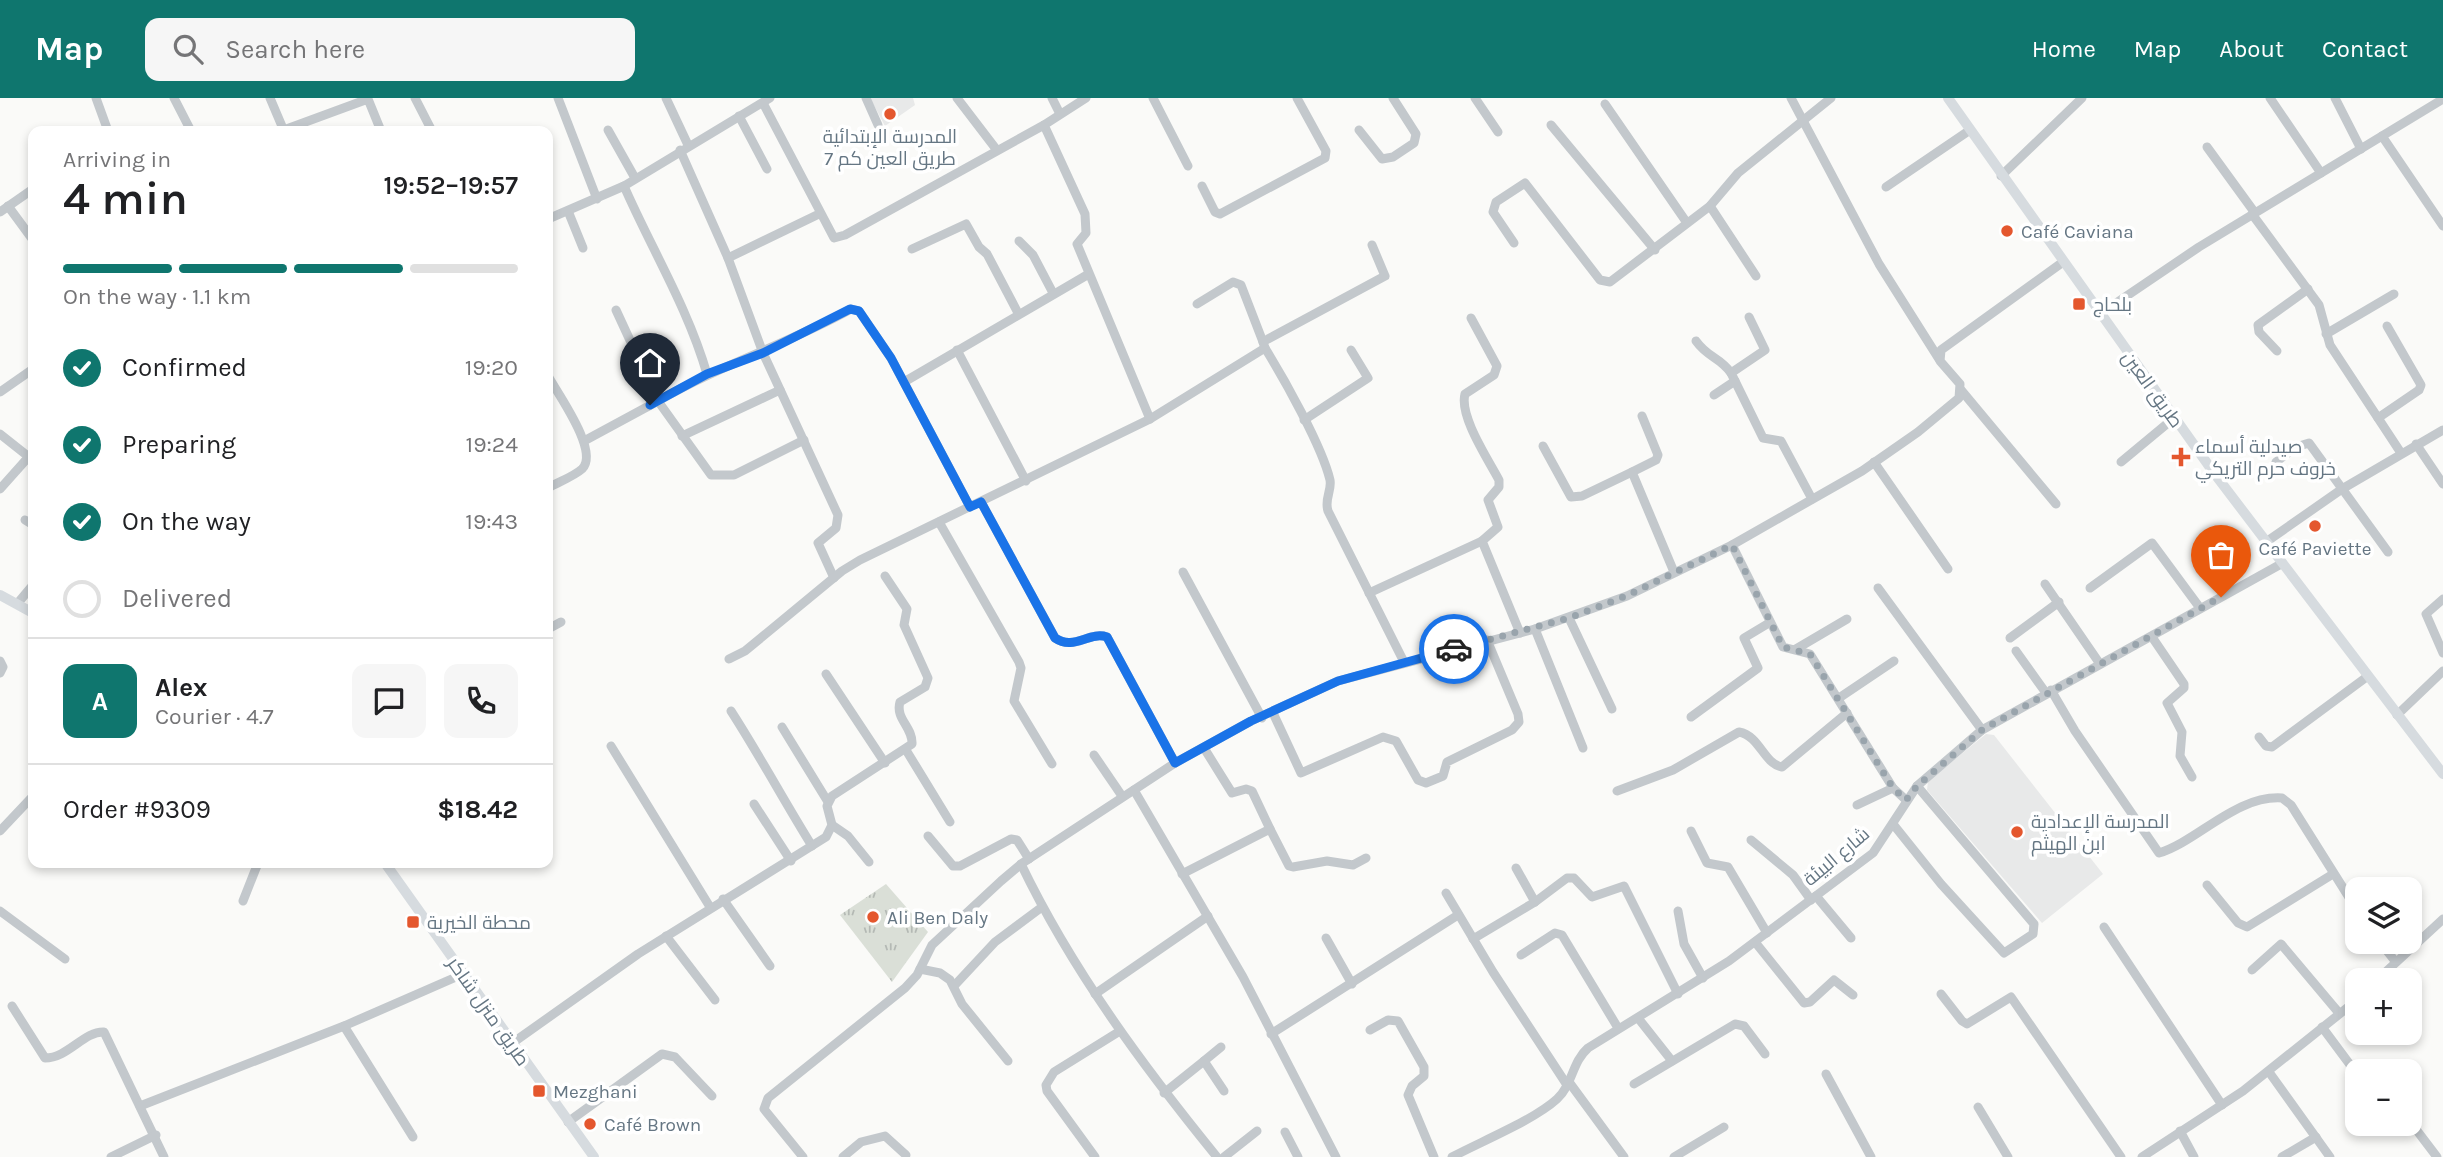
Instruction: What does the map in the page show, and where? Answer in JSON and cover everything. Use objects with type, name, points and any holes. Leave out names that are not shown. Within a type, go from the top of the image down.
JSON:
[{"type":"main road","name":"طريق العين","points":[[1948,98],[2174,418],[2281,564],[2443,774]]},
{"type":"main road","points":[[0,595],[28,610]]},
{"type":"main road","name":"طريق منزل شاكر","points":[[389,868],[511,1044],[594,1157]]},
{"type":"street","points":[[96,98],[106,126]]},
{"type":"street","points":[[174,98],[188,126]]},
{"type":"street","points":[[271,98],[281,126]]},
{"type":"street","points":[[415,98],[429,126]]},
{"type":"street","points":[[558,98],[597,199]]},
{"type":"street","points":[[666,98],[763,353],[838,515],[836,528],[818,544],[834,578]]},
{"type":"street","points":[[866,98],[878,125]]},
{"type":"street","points":[[957,98],[996,149]]},
{"type":"street","points":[[1052,98],[1060,114]]},
{"type":"street","points":[[553,217],[624,186],[684,147],[767,100],[818,214],[829,233],[834,238],[839,238],[996,149],[1044,125],[1086,98]]},
{"type":"street","points":[[1153,98],[1188,166]]},
{"type":"street","points":[[1202,186],[1215,212],[1220,214],[1325,158],[1326,150],[1297,98]]},
{"type":"street","points":[[1359,130],[1382,159],[1393,157],[1414,143],[1416,134],[1393,98]]},
{"type":"street","points":[[1475,98],[1498,132]]},
{"type":"street","points":[[803,1157],[768,1115],[764,1103],[905,988],[939,938],[1025,861],[1122,796],[1175,763],[1338,681],[1535,629],[1626,596],[1732,545],[1874,463],[1959,398],[1960,384],[1941,361],[1879,264],[1804,118],[1791,98]]},
{"type":"street","points":[[1514,243],[1493,212],[1496,202],[1525,183],[1602,283],[1614,280],[1710,206],[1738,173],[1831,98]]},
{"type":"street","points":[[2001,176],[2082,98]]},
{"type":"street","points":[[2270,98],[2320,173]]},
{"type":"street","points":[[2335,98],[2361,149]]},
{"type":"street","points":[[297,126],[370,99],[379,126]]},
{"type":"street","points":[[2100,314],[2254,214],[2443,99]]},
{"type":"street","points":[[1605,104],[1687,223]]},
{"type":"street","points":[[739,116],[767,169]]},
{"type":"street","points":[[1044,125],[1086,214],[1086,233],[1077,244],[1087,275],[1150,419]]},
{"type":"street","points":[[1551,125],[1655,250]]},
{"type":"street","points":[[608,130],[635,178]]},
{"type":"street","points":[[1886,187],[1970,130]]},
{"type":"street","points":[[2382,136],[2443,226]]},
{"type":"street","points":[[2207,147],[2308,289],[2325,317],[2326,334],[2400,453]]},
{"type":"street","points":[[624,186],[650,248],[686,318],[707,374]]},
{"type":"street","points":[[28,192],[4,209],[28,235]]},
{"type":"street","points":[[1710,206],[1756,276]]},
{"type":"street","points":[[568,211],[583,248]]},
{"type":"street","points":[[729,258],[818,214]]},
{"type":"street","points":[[912,249],[966,224],[979,247],[987,254],[1018,313]]},
{"type":"street","points":[[1019,242],[1033,255],[1053,293]]},
{"type":"street","points":[[729,659],[745,651],[860,560],[1150,419],[1264,345],[1385,276],[1372,245]]},
{"type":"street","points":[[1941,361],[1941,350],[2063,262]]},
{"type":"street","points":[[904,382],[1087,275]]},
{"type":"street","points":[[1197,304],[1233,282],[1241,285],[1264,345],[1304,420],[1331,482],[1325,503],[1328,511],[1404,662]]},
{"type":"street","points":[[2277,351],[2259,332],[2258,325],[2308,289]]},
{"type":"street","points":[[2326,334],[2394,294]]},
{"type":"street","points":[[584,441],[707,374],[763,353],[855,309],[863,315],[904,382],[970,507]]},
{"type":"street","points":[[616,310],[659,401],[707,473],[719,477],[747,470],[804,440]]},
{"type":"street","points":[[1714,395],[1765,350],[1749,317]]},
{"type":"street","points":[[1369,593],[1482,541],[1498,527],[1488,500],[1499,487],[1499,480],[1466,414],[1463,402],[1465,394],[1494,375],[1497,366],[1471,318]]},
{"type":"street","points":[[2378,418],[2419,390],[2421,385],[2387,326]]},
{"type":"street","points":[[1696,341],[1706,355],[1722,360],[1763,438],[1782,441],[1812,499]]},
{"type":"street","points":[[957,350],[1026,481]]},
{"type":"street","points":[[1304,420],[1368,378],[1351,350]]},
{"type":"street","points":[[0,392],[28,372]]},
{"type":"street","points":[[553,385],[584,441],[587,456],[581,470],[553,485]]},
{"type":"street","points":[[682,436],[780,390]]},
{"type":"street","points":[[1961,390],[2056,504]]},
{"type":"street","points":[[1543,446],[1572,497],[1582,496],[1656,460],[1658,455],[1642,416]]},
{"type":"street","points":[[2121,462],[2174,418]]},
{"type":"street","points":[[2266,542],[2342,489],[2443,430]]},
{"type":"street","points":[[0,434],[28,453]]},
{"type":"street","points":[[2276,463],[2296,447],[2309,443],[2388,552]]},
{"type":"street","points":[[2416,444],[2443,484]]},
{"type":"street","points":[[0,489],[28,458]]},
{"type":"street","points":[[1874,463],[1948,569]]},
{"type":"street","points":[[1632,472],[1674,572]]},
{"type":"street","points":[[981,502],[1055,638],[1070,644],[1098,635],[1107,637],[1175,763]]},
{"type":"street","points":[[939,522],[1019,662],[1021,668],[1014,701],[1052,764]]},
{"type":"street","points":[[1482,541],[1520,633]]},
{"type":"street","points":[[2090,588],[2152,543],[2200,608]]},
{"type":"street","points":[[1732,545],[1783,647],[1810,654],[1893,788],[1906,800]]},
{"type":"street","name":"شارع البيئة","points":[[1452,1157],[1550,1105],[1568,1084],[1581,1054],[1618,1028],[1703,978],[1873,853],[1917,786],[1982,730],[2281,564]]},
{"type":"street","points":[[1183,572],[1262,718]]},
{"type":"street","points":[[828,802],[832,796],[906,750],[913,739],[900,716],[899,706],[900,702],[925,687],[928,678],[904,625],[907,610],[885,576]]},
{"type":"street","points":[[2045,583],[2100,664]]},
{"type":"street","points":[[1878,588],[1982,730]]},
{"type":"street","points":[[17,604],[28,591]]},
{"type":"street","points":[[2443,599],[2426,614],[2443,653]]},
{"type":"street","points":[[2010,638],[2059,602]]},
{"type":"street","points":[[1569,618],[1612,709]]},
{"type":"street","points":[[1794,650],[1847,619]]},
{"type":"street","points":[[553,626],[561,622]]},
{"type":"street","points":[[1691,717],[1758,668],[1744,638],[1769,623]]},
{"type":"street","points":[[1535,629],[1583,748]]},
{"type":"street","points":[[2152,637],[2184,684],[2184,688],[2167,703],[2182,732],[2180,757],[2192,777]]},
{"type":"street","points":[[1273,713],[1301,773],[1383,737],[1396,741],[1418,780],[1426,783],[1443,776],[1451,760],[1512,730],[1519,722],[1487,640]]},
{"type":"street","points":[[2016,651],[2049,692],[2160,853],[2225,815],[2267,800],[2282,798],[2291,805],[2345,892]]},
{"type":"street","points":[[0,661],[4,667],[0,673]]},
{"type":"street","points":[[1839,698],[1894,661]]},
{"type":"street","points":[[2396,715],[2443,671]]},
{"type":"street","points":[[826,674],[884,763]]},
{"type":"street","points":[[2259,737],[2266,746],[2272,747],[2368,676]]},
{"type":"street","points":[[731,711],[774,778],[782,798],[812,846]]},
{"type":"street","points":[[1617,791],[1673,769],[1740,733],[1751,736],[1774,764],[1782,767],[1847,713]]},
{"type":"street","points":[[511,1044],[710,907],[827,837],[832,825],[828,802],[782,727]]},
{"type":"street","points":[[611,746],[710,907]]},
{"type":"street","points":[[1204,748],[1232,793],[1246,789],[1252,791],[1289,866],[1306,867],[1327,861],[1353,865],[1366,858]]},
{"type":"street","points":[[906,750],[950,822]]},
{"type":"street","points":[[1094,755],[1122,796]]},
{"type":"street","points":[[1893,824],[1941,884],[2004,953],[2034,934],[2034,924],[1917,786]]},
{"type":"street","points":[[1857,805],[1893,788]]},
{"type":"street","points":[[1134,790],[1208,916],[1336,1157]]},
{"type":"street","points":[[0,831],[28,801]]},
{"type":"street","points":[[754,804],[790,861]]},
{"type":"street","points":[[832,825],[848,836],[869,862]]},
{"type":"street","points":[[1182,874],[1270,829]]},
{"type":"street","points":[[1691,831],[1709,865],[1728,867],[1767,933]]},
{"type":"street","points":[[928,836],[953,866],[960,866],[1011,839],[1017,840],[1042,907],[1095,994],[1164,1093],[1217,1157]]},
{"type":"street","points":[[1751,840],[1793,874],[1851,938]]},
{"type":"street","points":[[243,901],[256,868]]},
{"type":"street","points":[[1516,868],[1535,902]]},
{"type":"street","points":[[2207,885],[2238,923],[2247,927],[2333,874]]},
{"type":"street","points":[[1473,939],[1572,877],[1592,897],[1617,886],[1626,887],[1678,994]]},
{"type":"street","points":[[1446,893],[1568,1084],[1624,1157]]},
{"type":"street","points":[[723,900],[770,966]]},
{"type":"street","points":[[954,986],[995,942],[1042,907]]},
{"type":"street","points":[[0,911],[65,960]]},
{"type":"street","points":[[1678,911],[1684,944],[1703,978]]},
{"type":"street","points":[[1271,1034],[1458,915]]},
{"type":"street","points":[[1095,994],[1208,916]]},
{"type":"street","points":[[2388,968],[2443,919]]},
{"type":"street","points":[[2104,927],[2222,1105]]},
{"type":"street","points":[[1521,955],[1555,933],[1562,935],[1618,1028]]},
{"type":"street","points":[[666,936],[715,1000]]},
{"type":"street","points":[[1326,938],[1352,984]]},
{"type":"street","points":[[1755,942],[1804,1003],[1810,1002],[1833,980],[1853,995]]},
{"type":"street","points":[[2252,970],[2281,944],[2339,1013]]},
{"type":"street","points":[[2389,954],[2395,961]]},
{"type":"street","points":[[920,969],[944,975],[954,986],[962,1004],[1008,1061]]},
{"type":"street","points":[[140,1106],[344,1026],[463,974]]},
{"type":"street","points":[[1941,994],[1967,1024],[2011,996],[2121,1157]]},
{"type":"street","points":[[12,1006],[45,1058],[60,1056],[96,1033],[104,1032],[156,1135],[164,1157]]},
{"type":"street","points":[[2142,1157],[2269,1072],[2345,1009]]},
{"type":"street","points":[[1638,1018],[1672,1060]]},
{"type":"street","points":[[1370,1030],[1388,1020],[1398,1021],[1423,1067],[1424,1076],[1412,1086],[1408,1095],[1434,1157]]},
{"type":"street","points":[[1634,1084],[1735,1024],[1744,1026],[1765,1054]]},
{"type":"street","points":[[344,1026],[413,1137]]},
{"type":"street","points":[[2322,1027],[2346,1059]]},
{"type":"street","points":[[1095,1157],[1047,1091],[1046,1085],[1054,1072],[1120,1031]]},
{"type":"street","points":[[1164,1093],[1221,1047]]},
{"type":"street","points":[[568,1122],[662,1054],[675,1057],[712,1096]]},
{"type":"street","points":[[1204,1061],[1224,1091]]},
{"type":"street","points":[[2269,1072],[2330,1157]]},
{"type":"street","points":[[1826,1074],[1871,1157]]},
{"type":"street","points":[[1979,1107],[2008,1157]]},
{"type":"street","points":[[1674,1157],[1724,1127]]},
{"type":"street","points":[[1224,1157],[1257,1131]]},
{"type":"street","points":[[2180,1131],[2194,1157]]},
{"type":"street","points":[[1285,1132],[1298,1157]]},
{"type":"street","points":[[111,1157],[156,1135]]},
{"type":"street","points":[[843,1157],[861,1142],[885,1136],[906,1155]]},
{"type":"street","points":[[2421,1136],[2437,1157]]},
{"type":"street","points":[[2282,1157],[2316,1137]]},
{"type":"shaded area","name":"المدرسة الإبتدائية طريق العين كم 7","points":[[870,98],[913,98],[915,105],[885,126]]},
{"type":"shaded area","name":"المدرسة الإعدادية ابن الهيثم","points":[[1986,734],[1994,735],[2103,874],[2042,923],[1927,790],[1928,781]]},
{"type":"green space","points":[[886,884],[928,932],[892,982],[840,915]]},
{"type":"way so far","points":[[1454,649],[1569,618],[1626,596],[1732,545],[1783,647],[1788,650],[1803,650],[1810,654],[1893,788],[1906,800],[1917,786],[1982,730],[2221,597]]},
{"type":"place","name":"المدرسة الإبتدائية طريق العين كم 7","points":[[890,114]]},
{"type":"place","name":"Café Caviana","points":[[2007,231]]},
{"type":"place","name":"بلحاج","points":[[2079,304]]},
{"type":"place","name":"صيدلية أسماء خروف حرم التريكي","points":[[2181,457]]},
{"type":"place","name":"Café Paviette","points":[[2315,526]]},
{"type":"place","name":"المدرسة الإعدادية ابن الهيثم","points":[[2017,832]]},
{"type":"place","name":"Ali Ben Daly","points":[[873,917]]},
{"type":"place","name":"محطة الخيرية","points":[[413,922]]},
{"type":"place","name":"Mezghani","points":[[539,1091]]},
{"type":"place","name":"Café Brown","points":[[590,1124]]},
{"type":"route","points":[[650,405],[707,374],[763,353],[850,309],[859,311],[891,358],[970,507],[981,502],[1055,638],[1070,644],[1098,635],[1107,637],[1175,763],[1251,721],[1338,681],[1454,649]]}]
